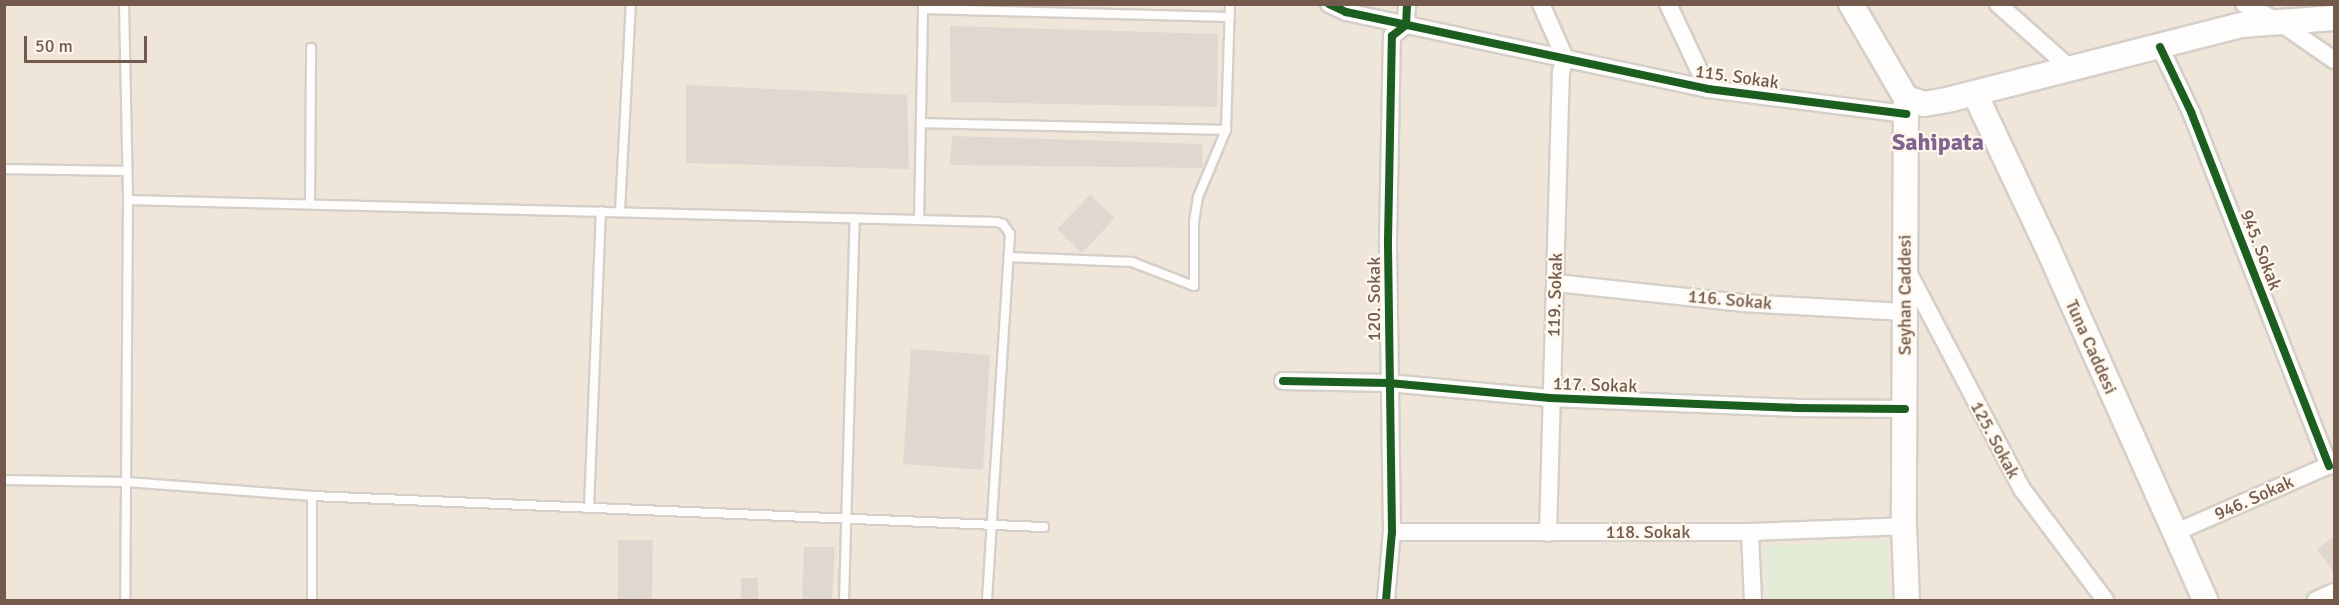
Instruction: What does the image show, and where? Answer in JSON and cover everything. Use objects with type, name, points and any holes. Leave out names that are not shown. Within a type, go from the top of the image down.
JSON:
[{"type":"main road","points":[[1851,4],[1906,106],[1975,93],[2072,70],[2242,24],[2334,18]]},
{"type":"main road","name":"Tuna Caddesi","points":[[1975,93],[2046,244],[2205,600]]},
{"type":"main road","name":"Seyhan Caddesi","points":[[1906,106],[1904,526],[1907,600]]},
{"type":"street","name":"115. Sokak","points":[[1329,4],[1346,12],[1708,89],[1906,106]]},
{"type":"street","name":"120. Sokak","points":[[1386,600],[1392,532],[1388,240],[1392,36],[1406,25],[1407,4]]},
{"type":"street","points":[[1541,4],[1565,58]]},
{"type":"street","points":[[1668,4],[1708,89]]},
{"type":"street","points":[[1998,4],[2072,70]]},
{"type":"street","points":[[2244,4],[2279,22],[2334,60]]},
{"type":"street","name":"945. Sokak","points":[[2160,47],[2192,112],[2332,464]]},
{"type":"street","name":"119. Sokak","points":[[1548,533],[1560,72],[1565,58]]},
{"type":"street","name":"125. Sokak","points":[[1906,267],[2022,489],[2105,600]]},
{"type":"street","name":"116. Sokak","points":[[1556,283],[1742,303],[1905,312]]},
{"type":"street","name":"117. Sokak","points":[[1283,381],[1389,383],[1550,398],[1795,408],[1905,409]]},
{"type":"street","name":"946. Sokak","points":[[2174,533],[2332,464]]},
{"type":"street","name":"118. Sokak","points":[[1392,532],[1750,531],[1904,526]]},
{"type":"street","points":[[1750,531],[1753,600]]},
{"type":"street","points":[[2316,600],[2334,592]]},
{"type":"lane","points":[[124,4],[128,200],[128,482],[125,600]]},
{"type":"lane","points":[[620,212],[631,4]]},
{"type":"lane","points":[[1009,257],[1132,262],[1194,286],[1194,222],[1198,197],[1226,130],[1230,4]]},
{"type":"lane","points":[[919,220],[923,7],[1230,17]]},
{"type":"lane","points":[[310,204],[311,48]]},
{"type":"lane","points":[[921,123],[1226,130]]},
{"type":"lane","points":[[4,169],[127,171]]},
{"type":"lane","points":[[128,200],[997,222],[1006,227],[1010,234],[987,600]]},
{"type":"lane","points":[[589,508],[601,211]]},
{"type":"lane","points":[[844,600],[855,218]]},
{"type":"lane","points":[[4,480],[128,482],[312,496],[1044,527]]},
{"type":"lane","points":[[312,496],[312,600]]},
{"type":"shaded area","points":[[5,5],[2334,5],[2334,600],[5,600]]},
{"type":"green space","points":[[1887,540],[1889,600],[1767,600],[1765,546]]},
{"type":"building","points":[[950,26],[1218,34],[1217,107],[951,102]]},
{"type":"building","points":[[686,85],[907,95],[909,169],[686,163]]},
{"type":"building","points":[[952,136],[1202,144],[1203,168],[950,165]]},
{"type":"building","points":[[1090,195],[1115,218],[1082,253],[1057,229]]},
{"type":"building","points":[[911,349],[990,355],[983,470],[903,464]]},
{"type":"building","points":[[2334,536],[2334,573],[2317,549]]},
{"type":"building","points":[[618,540],[653,540],[652,600],[618,600]]},
{"type":"building","points":[[804,547],[835,547],[832,600],[802,600]]},
{"type":"building","points":[[741,578],[758,578],[758,600],[741,600]]},
{"type":"cycle path","points":[[1329,4],[1346,12],[1708,89],[1906,114]]},
{"type":"cycle path","points":[[1386,600],[1392,532],[1388,240],[1392,36],[1406,25],[1407,4]]},
{"type":"cycle path","points":[[2160,47],[2191,112],[2329,466]]},
{"type":"cycle path","points":[[1283,381],[1389,383],[1550,398],[1795,408],[1905,409]]},
{"type":"district","name":"Sahipata","points":[[1938,143]]}]
